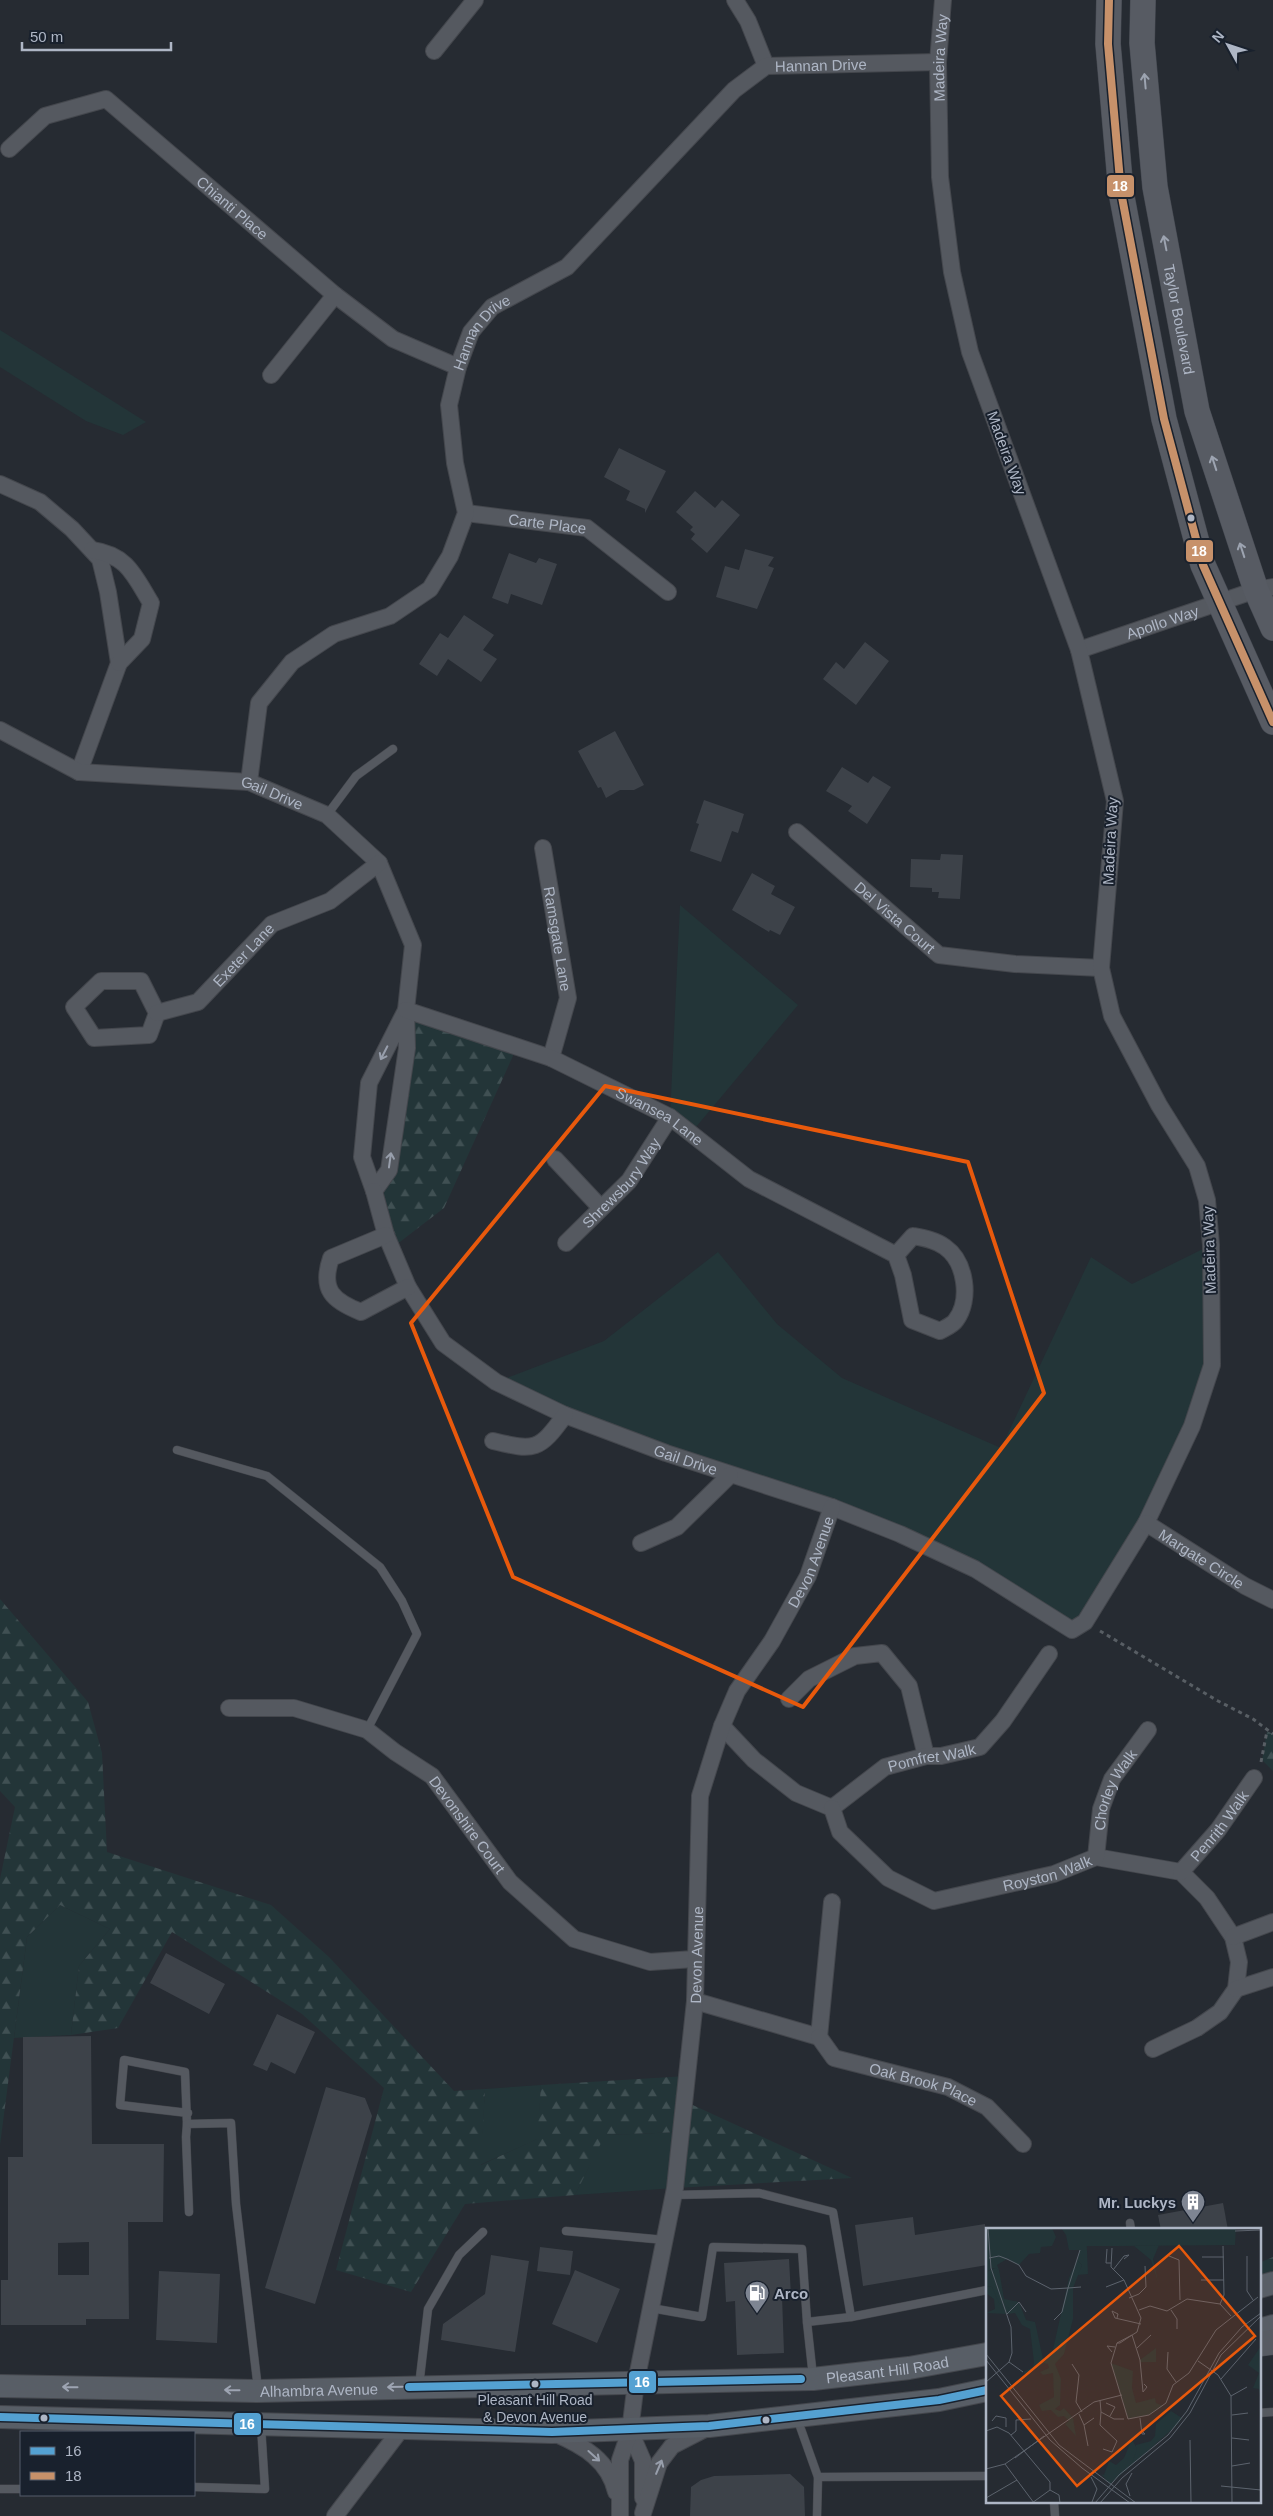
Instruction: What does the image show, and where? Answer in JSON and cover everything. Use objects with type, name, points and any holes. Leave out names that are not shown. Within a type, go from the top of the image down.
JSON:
[{"type":"main road","points":[[1109,0],[1108,44],[1120,192],[1164,419],[1203,565],[1273,722]]},
{"type":"main road","name":"Taylor Boulevard","points":[[1143,0],[1142,43],[1155,187],[1197,411],[1264,589],[1273,628]]},
{"type":"main road","points":[[1260,2287],[1273,2283]]},
{"type":"main road","points":[[1260,2330],[1273,2326]]},
{"type":"main road","points":[[1260,2344],[1273,2342]]},
{"type":"main road","name":"Pleasant Hill Road","points":[[636,2382],[813,2378],[908,2368],[986,2354]]},
{"type":"main road","name":"Alhambra Avenue","points":[[0,2386],[258,2391],[636,2382]]},
{"type":"main road","points":[[0,2417],[552,2432],[630,2431],[709,2426],[939,2400],[986,2390]]},
{"type":"street","points":[[434,51],[475,0]]},
{"type":"street","points":[[735,0],[748,21],[766,66]]},
{"type":"street","name":"Madeira Way","points":[[943,0],[938,62],[940,178],[952,272],[970,352],[1079,650],[1114,801],[1101,968],[1112,1016],[1159,1105],[1197,1166],[1208,1209],[1211,1245],[1212,1365],[1192,1426],[1146,1523],[1085,1622]]},
{"type":"street","name":"Hannan Drive","points":[[466,513],[455,463],[449,404],[458,367],[471,332],[492,307],[567,267],[734,90],[766,66],[938,62]]},
{"type":"street","name":"Chianti Place","points":[[8,149],[45,116],[106,99],[335,295],[393,339],[458,367]]},
{"type":"street","points":[[271,375],[335,295]]},
{"type":"street","points":[[0,484],[40,502],[72,529],[100,559],[108,592],[119,663]]},
{"type":"street","points":[[249,782],[258,702],[292,662],[334,634],[390,616],[430,589],[450,556],[466,513]]},
{"type":"street","name":"Carte Place","points":[[466,513],[587,528],[668,592]]},
{"type":"street","points":[[79,772],[119,663],[142,640],[151,603],[128,565],[104,552],[92,550]]},
{"type":"street","name":"Apollo Way","points":[[1079,650],[1264,589]]},
{"type":"street","name":"Gail Drive","points":[[0,730],[79,772],[249,782],[327,815],[379,863],[414,945],[406,1010],[407,1048],[389,1170],[374,1191]]},
{"type":"street","name":"Del Vista Court","points":[[797,832],[939,955],[1014,964],[1101,968]]},
{"type":"street","name":"Ramsgate Lane","points":[[543,848],[568,998],[551,1058]]},
{"type":"street","name":"Exeter Lane","points":[[157,1013],[198,1002],[272,924],[330,901],[379,863]]},
{"type":"street","points":[[101,980],[141,981],[157,1013],[149,1035],[94,1038],[74,1007],[101,980]]},
{"type":"street","name":"Gail Drive","points":[[406,1010],[370,1083],[362,1157],[386,1235],[408,1287],[443,1342],[496,1382],[565,1415],[730,1475],[832,1507],[900,1534],[975,1569],[1072,1630],[1085,1622]]},
{"type":"street","name":"Swansea Lane","points":[[406,1010],[551,1058],[670,1117],[748,1179],[896,1256]]},
{"type":"street","name":"Shrewsbury Way","points":[[566,1243],[629,1181],[670,1117]]},
{"type":"street","points":[[555,1158],[601,1208]]},
{"type":"street","points":[[386,1235],[332,1258],[327,1271],[330,1293],[340,1304],[361,1312],[408,1287]]},
{"type":"street","points":[[913,1236],[928,1239],[946,1247],[960,1264],[966,1298],[956,1321],[940,1332],[912,1320],[903,1275],[896,1256],[913,1236]]},
{"type":"street","points":[[493,1441],[524,1449],[547,1440],[565,1415]]},
{"type":"street","points":[[641,1543],[678,1527],[730,1475]]},
{"type":"street","name":"Devon Avenue","points":[[620,2512],[620,2460],[630,2431],[636,2382],[674,2194],[695,2001],[694,1959],[700,1796],[722,1726],[737,1692],[772,1641],[808,1576],[832,1507]]},
{"type":"street","name":"Margate Circle","points":[[1146,1523],[1245,1586],[1269,1592]]},
{"type":"street","points":[[790,1699],[808,1679],[855,1656],[882,1653],[909,1686],[926,1756]]},
{"type":"street","name":"Pomfret Walk","points":[[832,1808],[885,1767],[926,1756],[941,1756],[980,1747],[1003,1721],[1049,1654]]},
{"type":"street","name":"Devonshire Court","points":[[229,1708],[294,1708],[367,1730],[395,1752],[432,1776],[510,1882],[574,1939],[650,1962],[694,1959]]},
{"type":"street","points":[[722,1726],[754,1760],[796,1792],[832,1808]]},
{"type":"street","name":"Chorley Walk","points":[[1096,1856],[1101,1809],[1112,1779],[1148,1730]]},
{"type":"street","name":"Penrith Walk","points":[[1181,1872],[1218,1830],[1254,1778]]},
{"type":"street","name":"Royston Walk","points":[[832,1808],[840,1832],[888,1878],[934,1901],[1054,1874],[1096,1856],[1181,1872]]},
{"type":"street","points":[[1153,2049],[1204,2023],[1220,2012],[1236,1989],[1239,1962],[1232,1937],[1207,1898],[1181,1872]]},
{"type":"street","points":[[695,2001],[819,2037],[832,1902]]},
{"type":"street","points":[[1232,1937],[1273,1922]]},
{"type":"street","points":[[1236,1989],[1273,1977]]},
{"type":"street","name":"Oak Brook Place","points":[[819,2037],[834,2058],[948,2087],[987,2107],[1023,2144]]},
{"type":"street","points":[[644,2514],[659,2463],[672,2446],[709,2426]]},
{"type":"street","points":[[335,2516],[402,2428]]},
{"type":"street","points":[[630,2431],[643,2461],[644,2514]]},
{"type":"street","name":"Devon Avenue","points":[[552,2432],[580,2444],[597,2457],[613,2478],[620,2512]]},
{"type":"lane","points":[[327,815],[356,776],[393,749]]},
{"type":"lane","points":[[177,1450],[267,1476],[380,1567],[402,1601],[417,1634],[367,1730]]},
{"type":"lane","points":[[188,2112],[120,2106],[124,2060],[185,2072],[188,2112],[186,2137],[189,2212]]},
{"type":"lane","points":[[187,2124],[232,2123],[236,2204],[258,2391]]},
{"type":"lane","points":[[674,2194],[759,2193],[834,2212],[850,2316]]},
{"type":"lane","points":[[566,2231],[665,2240]]},
{"type":"lane","points":[[419,2387],[428,2309],[459,2255],[483,2232]]},
{"type":"lane","points":[[651,2308],[702,2317],[713,2247],[802,2249],[806,2322],[813,2378]]},
{"type":"lane","points":[[806,2322],[850,2316],[986,2290]]},
{"type":"lane","points":[[1260,2413],[1273,2412]]},
{"type":"lane","points":[[797,2416],[818,2477],[816,2515]]},
{"type":"lane","points":[[195,2487],[265,2489],[261,2424]]},
{"type":"lane","points":[[818,2477],[986,2476]]},
{"type":"lane","points":[[0,2489],[20,2489]]},
{"type":"path","points":[[1085,1622],[1218,1702],[1253,1719],[1266,1731],[1273,1734]]},
{"type":"path","points":[[1254,1778],[1262,1760],[1266,1731]]},
{"type":"highlighted area","points":[[605,1086],[968,1162],[1044,1393],[803,1707],[513,1577],[411,1323]]},
{"type":"green space","points":[[0,330],[146,422],[123,435],[86,421],[0,367]]},
{"type":"green space","points":[[680,905],[798,1005],[691,1133],[670,1117]]},
{"type":"green space","points":[[406,1010],[517,1047],[444,1208],[392,1248],[374,1191],[389,1169]]},
{"type":"green space","points":[[1211,1245],[1212,1365],[1146,1523],[1072,1630],[975,1569],[496,1382],[604,1341],[718,1252],[777,1324],[842,1378],[1001,1448],[1091,1257],[1132,1284]]},
{"type":"green space","points":[[0,1599],[88,1702],[102,1753],[107,1852],[271,1905],[329,1957],[454,2091],[485,2089],[481,2165],[537,2139],[541,2085],[687,2076],[684,2101],[852,2178],[675,2188],[681,2132],[605,2135],[575,2195],[465,2204],[411,2292],[336,2270],[384,2088],[302,2014],[172,1932],[118,2028],[71,2035],[79,1966],[110,1929],[60,1905],[27,1937],[0,2145],[0,1879],[15,1807],[0,1791]]},
{"type":"green space","points":[[1267,1731],[1273,1734],[1273,1771],[1262,1760]]},
{"type":"green space","points":[[60,1905],[110,1929],[79,1966],[71,2035],[14,2038],[27,1937]]},
{"type":"green space","points":[[541,2085],[538,2139],[480,2165],[485,2089]]},
{"type":"green space","points":[[681,2132],[675,2188],[575,2195],[604,2135]]},
{"type":"green space","points":[[1273,2257],[1273,2283],[1260,2287],[1260,2263]]},
{"type":"building","points":[[619,448],[666,471],[645,513],[645,509],[626,500],[630,491],[604,477]]},
{"type":"building","points":[[695,491],[715,508],[722,500],[740,515],[707,553],[691,539],[695,534],[690,530],[693,527],[676,512]]},
{"type":"building","points":[[745,549],[774,557],[768,566],[774,568],[757,609],[716,597],[725,566],[739,570]]},
{"type":"building","points":[[509,553],[536,563],[539,558],[557,564],[542,605],[511,594],[508,604],[492,598]]},
{"type":"building","points":[[464,615],[494,635],[483,650],[497,659],[481,682],[448,659],[437,676],[419,664],[440,633],[448,638]]},
{"type":"building","points":[[865,642],[889,661],[856,705],[823,679],[836,662],[844,669]]},
{"type":"building","points":[[615,731],[644,785],[634,790],[620,790],[606,798],[601,787],[598,788],[578,751]]},
{"type":"building","points":[[842,767],[868,783],[873,776],[891,787],[867,824],[848,811],[852,806],[826,791]]},
{"type":"building","points":[[704,800],[744,814],[738,833],[732,831],[721,862],[690,851],[699,824],[696,823]]},
{"type":"building","points":[[941,854],[963,855],[960,899],[938,898],[939,892],[932,892],[932,888],[910,887],[911,859],[940,860]]},
{"type":"building","points":[[752,873],[775,886],[771,894],[795,907],[780,935],[770,930],[769,932],[732,910]]},
{"type":"building","points":[[166,1953],[225,1984],[209,2014],[150,1983]]},
{"type":"building","points":[[277,2014],[315,2032],[295,2074],[271,2062],[267,2071],[253,2065]]},
{"type":"building","points":[[91,2036],[92,2144],[164,2144],[163,2222],[128,2222],[129,2319],[86,2319],[86,2325],[1,2325],[1,2280],[8,2280],[8,2157],[23,2157],[23,2037]],"holes":[[[89,2242],[89,2275],[58,2275],[58,2243]]]},
{"type":"building","points":[[326,2087],[365,2098],[372,2116],[315,2304],[265,2288]]},
{"type":"building","name":"Mr. Luckys","points":[[1223,2203],[1228,2228],[1161,2228],[1158,2215]]},
{"type":"building","points":[[913,2217],[915,2235],[985,2224],[986,2265],[863,2286],[855,2225]]},
{"type":"building","points":[[540,2247],[573,2251],[570,2275],[537,2271]]},
{"type":"building","points":[[491,2255],[529,2261],[515,2352],[441,2340],[443,2324],[485,2294]]},
{"type":"building","points":[[789,2259],[791,2296],[782,2296],[784,2353],[737,2355],[735,2301],[726,2302],[724,2263]]},
{"type":"building","points":[[575,2270],[620,2289],[597,2343],[552,2324]]},
{"type":"building","points":[[159,2271],[220,2274],[217,2343],[156,2340]]},
{"type":"building","points":[[790,2474],[804,2487],[805,2516],[690,2516],[691,2487],[701,2480],[714,2476]]},
{"type":"transit line","name":"18","points":[[1109,0],[1108,44],[1121,192],[1164,419],[1203,565],[1273,722]]},
{"type":"transit line","name":"16","points":[[409,2387],[801,2379]]},
{"type":"transit line","name":"16","points":[[0,2417],[552,2432],[709,2426],[939,2400],[986,2390]]},
{"type":"place","name":"Mr. Luckys","points":[[1193,2223]]},
{"type":"place","name":"Arco","points":[[757,2314]]},
{"type":"place","name":"Pleasant Hill Road & Devon Avenue","points":[[535,2384]]}]
